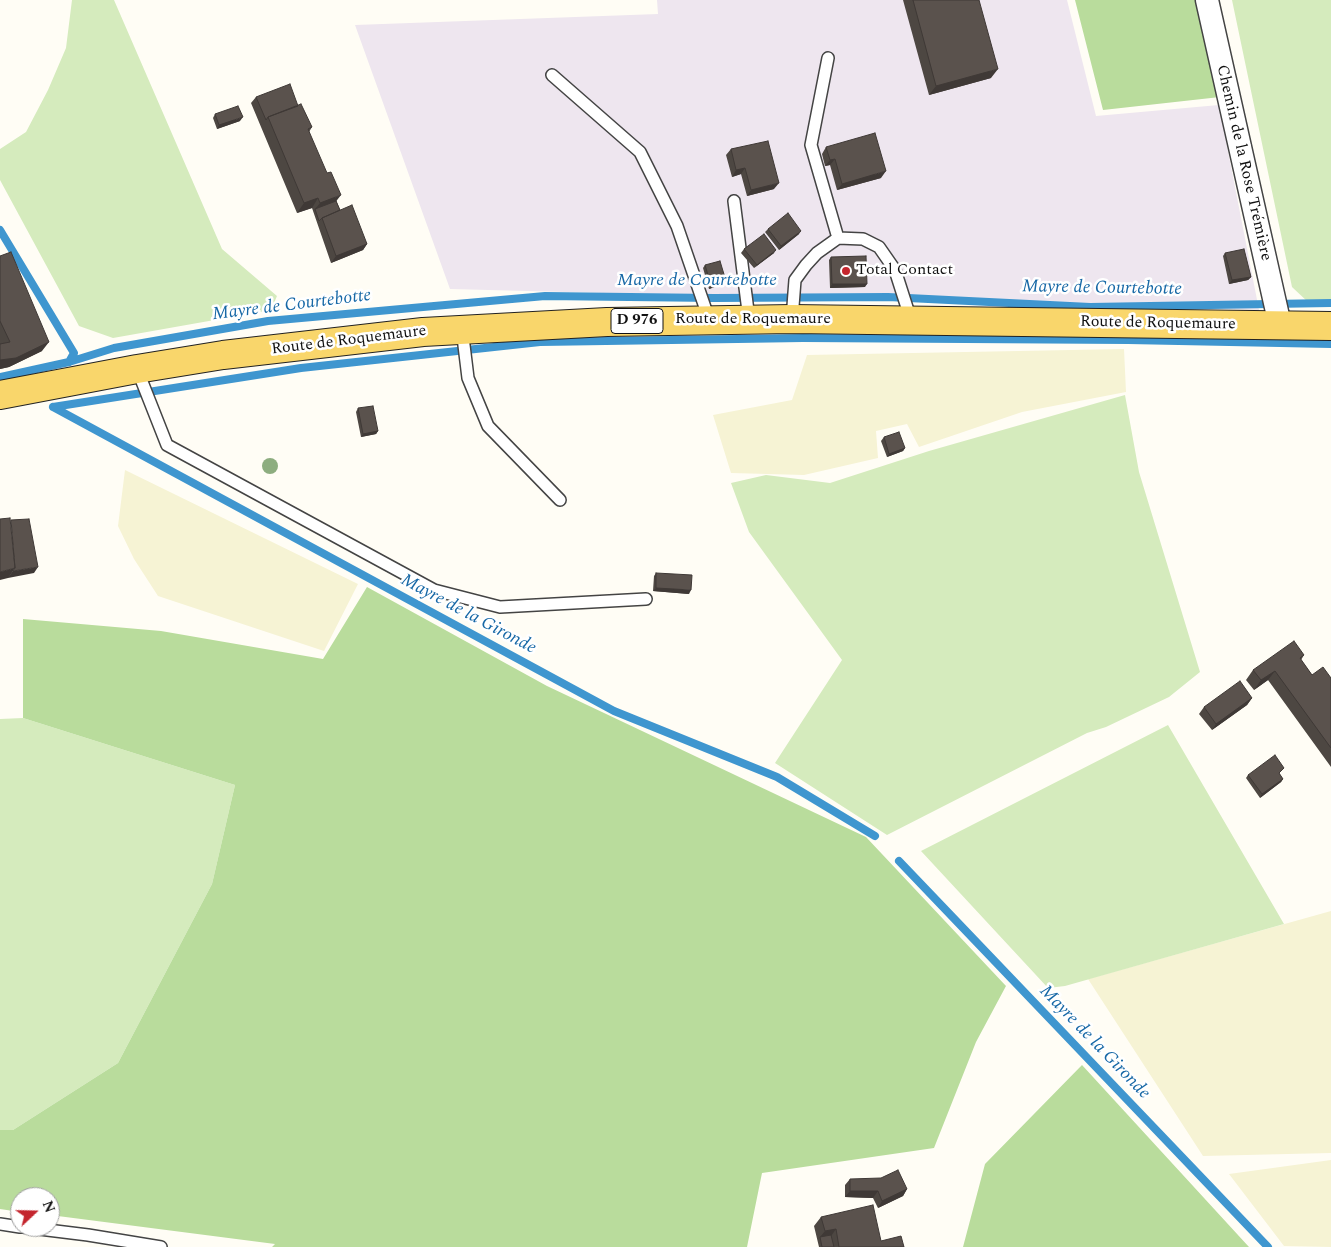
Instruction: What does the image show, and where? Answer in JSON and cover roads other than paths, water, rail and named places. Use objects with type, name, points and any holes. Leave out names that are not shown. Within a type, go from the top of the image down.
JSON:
[{"type":"main road","name":"Route de Roquemaure","points":[[0,395],[223,355],[462,329],[709,319],[1331,326]]},
{"type":"street","name":"Chemin de la Rose Trémière","points":[[1207,0],[1280,325]]},
{"type":"lane","points":[[828,58],[811,145],[838,238]]},
{"type":"lane","points":[[552,75],[640,152],[677,226],[709,319]]},
{"type":"lane","points":[[734,201],[749,319]]},
{"type":"lane","points":[[792,319],[795,280],[806,264],[838,238],[863,239],[879,247],[895,270],[911,320]]},
{"type":"lane","points":[[462,329],[468,378],[488,426],[560,500]]},
{"type":"lane","points":[[137,369],[167,445],[434,590],[500,607],[646,599]]},
{"type":"lane","points":[[60,1232],[161,1247]]},
{"type":"waterway","name":"Mayre de Courtebotte","points":[[0,230],[74,353],[69,362]]},
{"type":"waterway","name":"Mayre de Courtebotte","points":[[0,377],[69,362],[114,348],[268,321],[545,296],[714,298],[888,297],[1090,307],[1331,303]]},
{"type":"waterway","points":[[53,407],[301,368],[540,342],[803,338],[1128,340],[1331,344]]},
{"type":"waterway","name":"Mayre de la Gironde","points":[[53,407],[614,711],[777,777],[875,836]]},
{"type":"waterway","name":"Mayre de la Gironde","points":[[899,861],[1268,1247]]},
{"type":"place","name":"Total Contact","points":[[846,271]]}]
